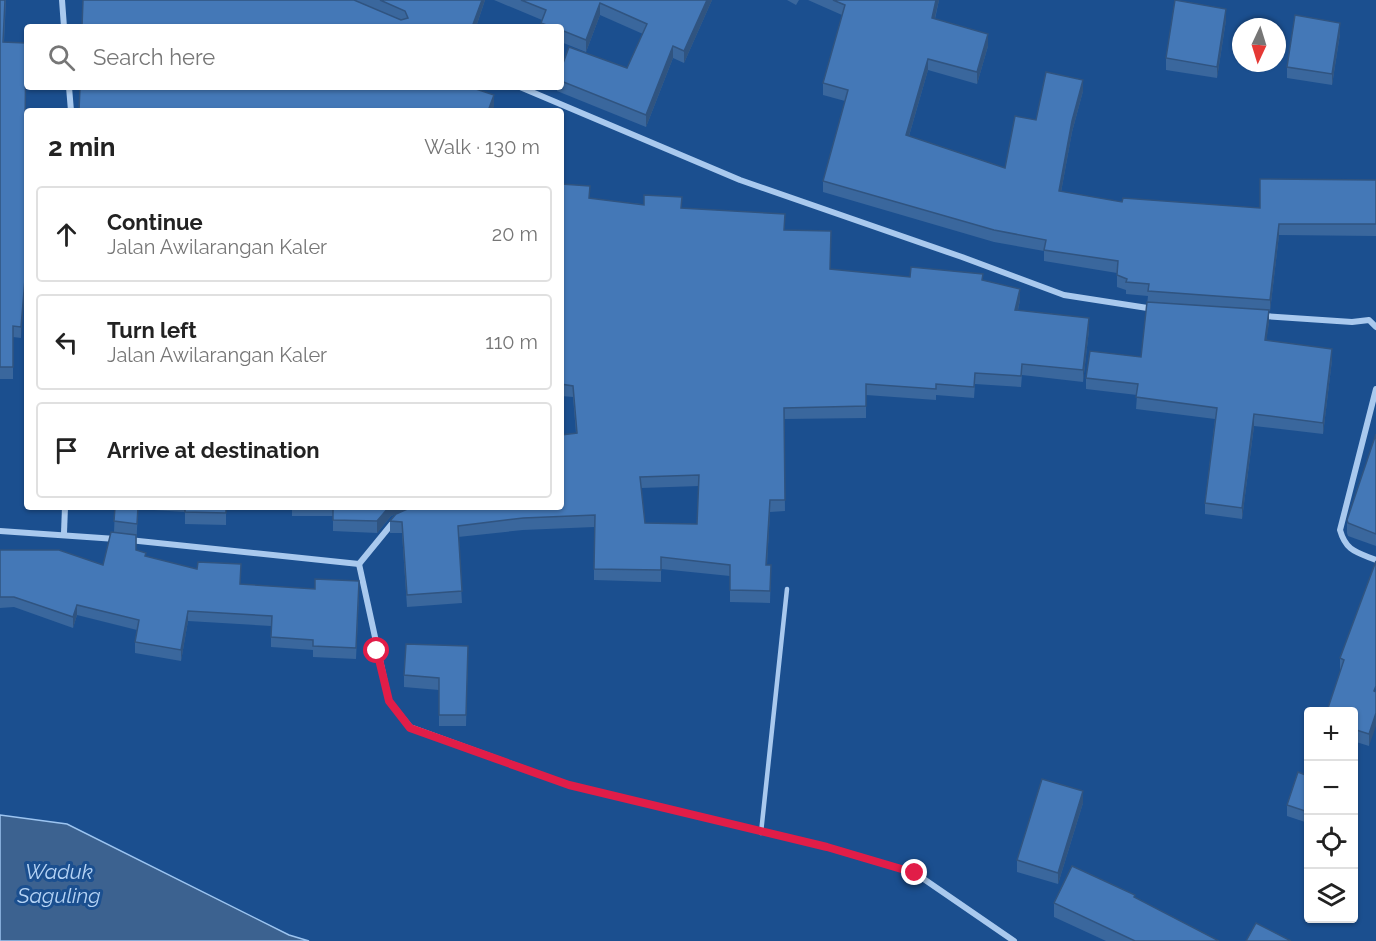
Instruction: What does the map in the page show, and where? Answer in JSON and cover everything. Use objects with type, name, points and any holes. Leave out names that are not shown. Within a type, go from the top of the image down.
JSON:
[{"type":"street","points":[[62,0],[64,24]]},
{"type":"street","points":[[69,90],[71,108]]},
{"type":"street","points":[[527,90],[740,180],[1064,295],[1168,310]]},
{"type":"street","points":[[1260,316],[1352,322],[1369,320],[1376,327]]},
{"type":"street","points":[[1376,389],[1340,530],[1344,543],[1354,551],[1376,560]]},
{"type":"street","points":[[64,533],[65,510]]},
{"type":"street","points":[[359,564],[393,521],[404,516]]},
{"type":"street","points":[[0,531],[64,533],[359,564]]},
{"type":"street","points":[[359,564],[389,701],[410,728],[569,785],[761,833],[827,847],[915,873],[1014,941]]},
{"type":"lane","points":[[761,833],[788,590]]},
{"type":"water","name":"Waduk Saguling","points":[[0,815],[67,824],[289,935],[309,941],[0,941]]},
{"type":"building","points":[[0,0],[5,0],[3,42],[24,43],[24,291],[21,327],[13,326],[13,367],[0,367]]},
{"type":"building","points":[[83,0],[354,0],[401,20],[408,18],[405,11],[380,0],[482,0],[473,24],[82,24]]},
{"type":"building","points":[[521,0],[707,0],[684,51],[673,46],[646,115],[564,82],[564,61],[569,47],[627,68],[647,24],[600,3],[586,40],[564,31],[564,24],[541,23],[546,10]]},
{"type":"building","points":[[833,0],[936,0],[932,18],[988,34],[977,72],[928,59],[906,135],[1005,168],[1015,116],[1036,120],[1046,72],[1083,80],[1072,121],[1059,191],[1122,202],[1123,198],[1260,208],[1260,179],[1376,180],[1376,224],[1279,224],[1270,300],[1148,291],[1149,284],[1126,282],[1127,279],[1117,275],[1118,261],[1044,250],[1046,240],[994,230],[823,181],[848,90],[823,83],[845,5]]},
{"type":"building","points":[[1175,0],[1226,9],[1217,67],[1166,58]]},
{"type":"building","points":[[1295,15],[1340,23],[1332,74],[1287,67]]},
{"type":"building","points":[[80,90],[479,90],[494,95],[489,108],[79,108]]},
{"type":"building","points":[[564,184],[590,186],[589,198],[644,205],[644,195],[682,197],[681,208],[785,214],[784,230],[831,231],[830,269],[910,277],[911,267],[983,274],[982,280],[1020,289],[1015,310],[1089,318],[1083,370],[1022,364],[1021,376],[975,373],[974,387],[936,384],[936,389],[866,384],[866,406],[784,408],[785,500],[770,500],[766,565],[771,565],[770,591],[730,590],[730,565],[661,557],[661,570],[594,569],[595,515],[523,518],[458,526],[462,591],[407,595],[402,522],[390,521],[396,514],[405,510],[564,510],[564,435],[577,433],[573,386],[564,384]],"holes":[[[699,475],[697,524],[645,523],[640,477]]]},
{"type":"building","points":[[1147,302],[1269,310],[1265,340],[1332,349],[1323,423],[1254,414],[1242,508],[1205,503],[1217,408],[1136,397],[1138,384],[1086,378],[1090,351],[1141,357]]},
{"type":"building","points":[[1376,434],[1376,534],[1348,523],[1347,520]]},
{"type":"building","points":[[115,510],[138,510],[137,524],[114,521]]},
{"type":"building","points":[[185,510],[226,510],[226,513],[185,512]]},
{"type":"building","points":[[333,510],[386,510],[377,521],[333,520]]},
{"type":"building","points":[[111,532],[136,535],[136,550],[146,553],[145,556],[197,569],[198,562],[241,564],[240,584],[315,589],[315,579],[359,581],[356,648],[313,646],[313,640],[271,637],[272,616],[188,611],[181,650],[135,642],[139,620],[77,605],[73,617],[14,597],[0,597],[0,550],[59,550],[103,565]]},
{"type":"building","points":[[1376,561],[1376,686],[1374,691],[1376,692],[1376,713],[1369,734],[1358,731],[1358,707],[1328,707],[1344,660],[1340,658]]},
{"type":"building","points":[[406,644],[468,646],[466,715],[439,715],[439,678],[404,675]]},
{"type":"building","points":[[1298,772],[1304,774],[1304,811],[1287,805]]},
{"type":"building","points":[[1042,779],[1083,791],[1058,873],[1017,860]]},
{"type":"building","points":[[1072,866],[1135,895],[1134,897],[1219,941],[1135,941],[1054,903]]},
{"type":"building","points":[[1256,923],[1291,941],[1246,941]]},
{"type":"route","points":[[377,651],[389,701],[410,728],[569,785],[761,833],[827,847],[915,873]]}]
